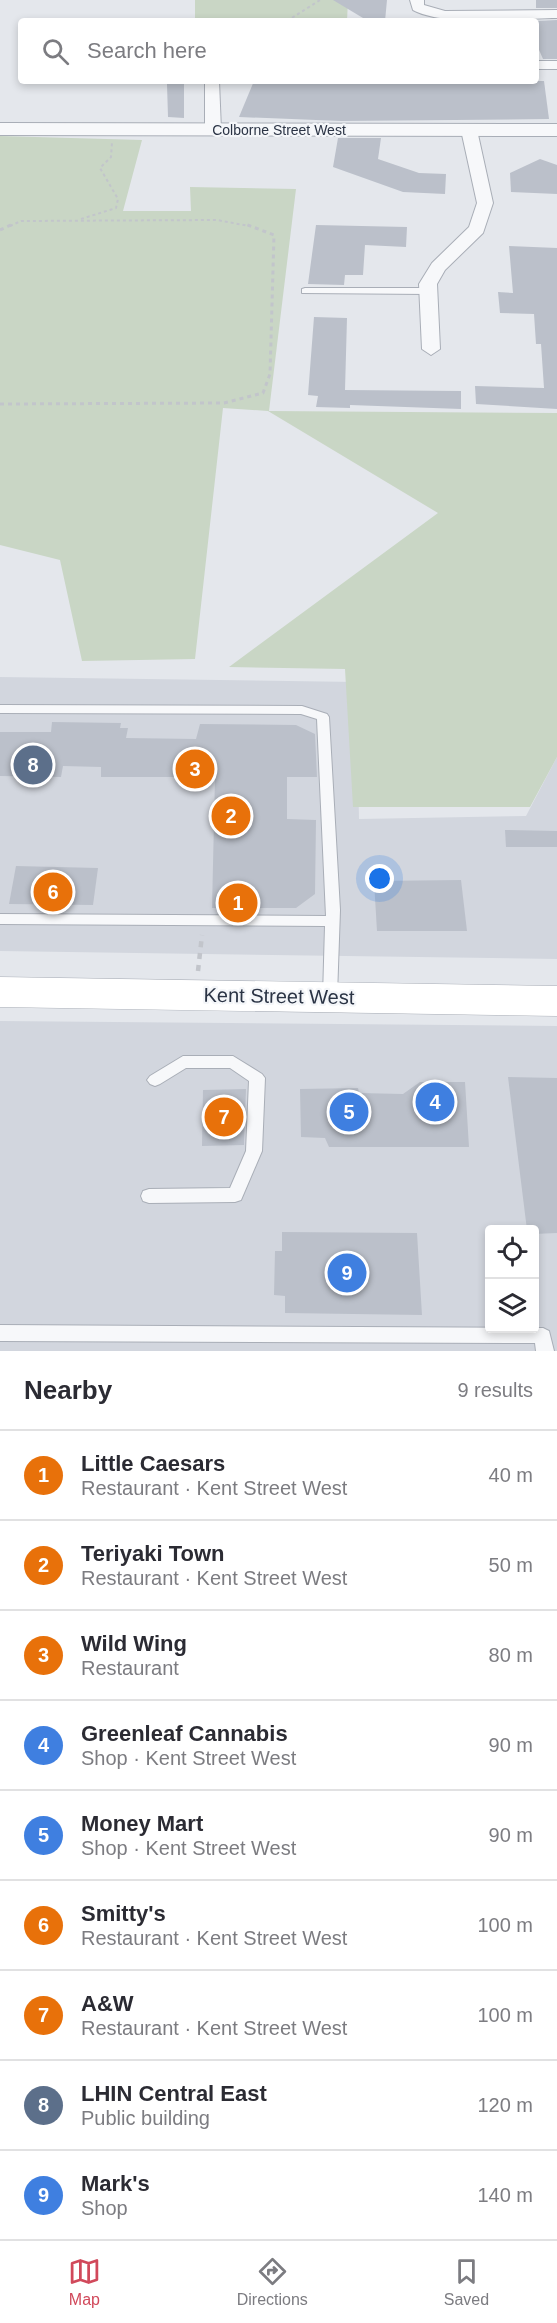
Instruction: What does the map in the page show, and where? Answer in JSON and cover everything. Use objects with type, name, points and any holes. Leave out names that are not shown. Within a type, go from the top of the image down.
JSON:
[{"type":"main road","name":"Kent Street West","points":[[0,992],[557,1001]]},
{"type":"street","points":[[417,0],[418,7],[427,12],[445,15],[557,14]]},
{"type":"street","points":[[539,65],[557,65]]},
{"type":"street","points":[[212,84],[213,130]]},
{"type":"street","name":"Colborne Street West","points":[[0,129],[557,130]]},
{"type":"street","points":[[431,349],[428,284],[438,267],[477,229],[486,203],[469,130]]},
{"type":"lane","points":[[305,291],[428,291]]},
{"type":"lane","points":[[0,708],[302,710],[323,717],[333,921],[330,996]]},
{"type":"lane","points":[[0,919],[333,921]]},
{"type":"lane","points":[[149,1196],[235,1195],[254,1151],[257,1078],[233,1062],[183,1062],[155,1080]]},
{"type":"lane","points":[[0,1333],[543,1336],[545,1351]]},
{"type":"path","points":[[291,18],[320,0]]},
{"type":"path","points":[[77,220],[116,208],[118,199],[99,168],[111,157],[112,139]]},
{"type":"path","points":[[0,230],[21,221],[217,220],[244,224],[274,235],[270,374],[263,393],[224,403],[0,404]]},
{"type":"path","points":[[198,971],[203,919]]},
{"type":"shaded area","points":[[0,677],[356,682],[359,819],[526,816],[557,757],[557,959],[0,951]]},
{"type":"shaded area","points":[[0,1021],[557,1026],[557,1351],[0,1351]]},
{"type":"green space","points":[[195,0],[348,0],[347,18],[195,18]]},
{"type":"green space","points":[[0,136],[142,140],[123,211],[191,211],[190,187],[296,189],[269,411],[557,413],[557,757],[530,807],[353,807],[345,669],[229,667],[438,513],[268,411],[223,408],[195,659],[82,661],[60,560],[0,545]]},
{"type":"building","points":[[333,0],[387,0],[385,18],[363,18]]},
{"type":"building","points":[[536,0],[557,0],[557,8],[536,8]]},
{"type":"building","points":[[557,20],[557,59],[543,59],[539,50],[539,21]]},
{"type":"building","points":[[539,81],[544,81],[549,119],[341,121],[239,117],[253,84],[539,84]]},
{"type":"building","points":[[167,84],[184,84],[184,118],[168,117]]},
{"type":"building","points":[[338,138],[381,138],[378,159],[419,173],[446,174],[445,194],[403,192],[333,167]]},
{"type":"building","points":[[540,159],[557,165],[557,194],[511,192],[510,173]]},
{"type":"building","points":[[316,225],[407,227],[406,247],[365,245],[363,275],[345,275],[344,285],[308,284]]},
{"type":"building","points":[[509,246],[557,248],[557,409],[476,404],[475,386],[544,388],[541,344],[536,344],[534,314],[500,313],[498,292],[513,293]]},
{"type":"building","points":[[314,317],[347,318],[345,390],[461,391],[461,409],[350,405],[350,408],[316,407],[318,396],[308,395]]},
{"type":"building","points":[[52,722],[121,723],[120,728],[128,728],[126,738],[196,739],[200,724],[296,725],[315,734],[317,777],[287,777],[287,819],[316,820],[315,894],[296,908],[212,908],[215,777],[101,777],[101,767],[63,766],[61,777],[0,776],[0,732],[51,732]]},
{"type":"building","points":[[505,830],[557,831],[557,847],[506,847]]},
{"type":"building","points":[[16,866],[98,868],[93,905],[9,904]]},
{"type":"building","points":[[461,880],[467,931],[377,931],[374,881]]},
{"type":"building","points":[[508,1077],[557,1078],[557,1233],[539,1234],[539,1225],[526,1225]]},
{"type":"building","points":[[420,1082],[465,1082],[469,1147],[329,1147],[325,1138],[301,1137],[300,1089],[358,1088],[359,1093],[403,1094]]},
{"type":"building","points":[[246,1089],[244,1145],[202,1146],[203,1090]]},
{"type":"building","points":[[282,1232],[417,1233],[422,1315],[285,1313],[285,1296],[274,1295],[275,1251],[282,1251]]},
{"type":"place","name":"LHIN Central East","points":[[33,765]]},
{"type":"place","name":"Wild Wing","points":[[195,769]]},
{"type":"place","name":"Teriyaki Town","points":[[231,816]]},
{"type":"place","name":"Smitty's","points":[[53,892]]},
{"type":"place","name":"Little Caesars","points":[[238,903]]},
{"type":"place","name":"Greenleaf Cannabis","points":[[435,1102]]},
{"type":"place","name":"Money Mart","points":[[349,1112]]},
{"type":"place","name":"A&W","points":[[224,1117]]},
{"type":"place","name":"Mark's","points":[[347,1273]]}]
